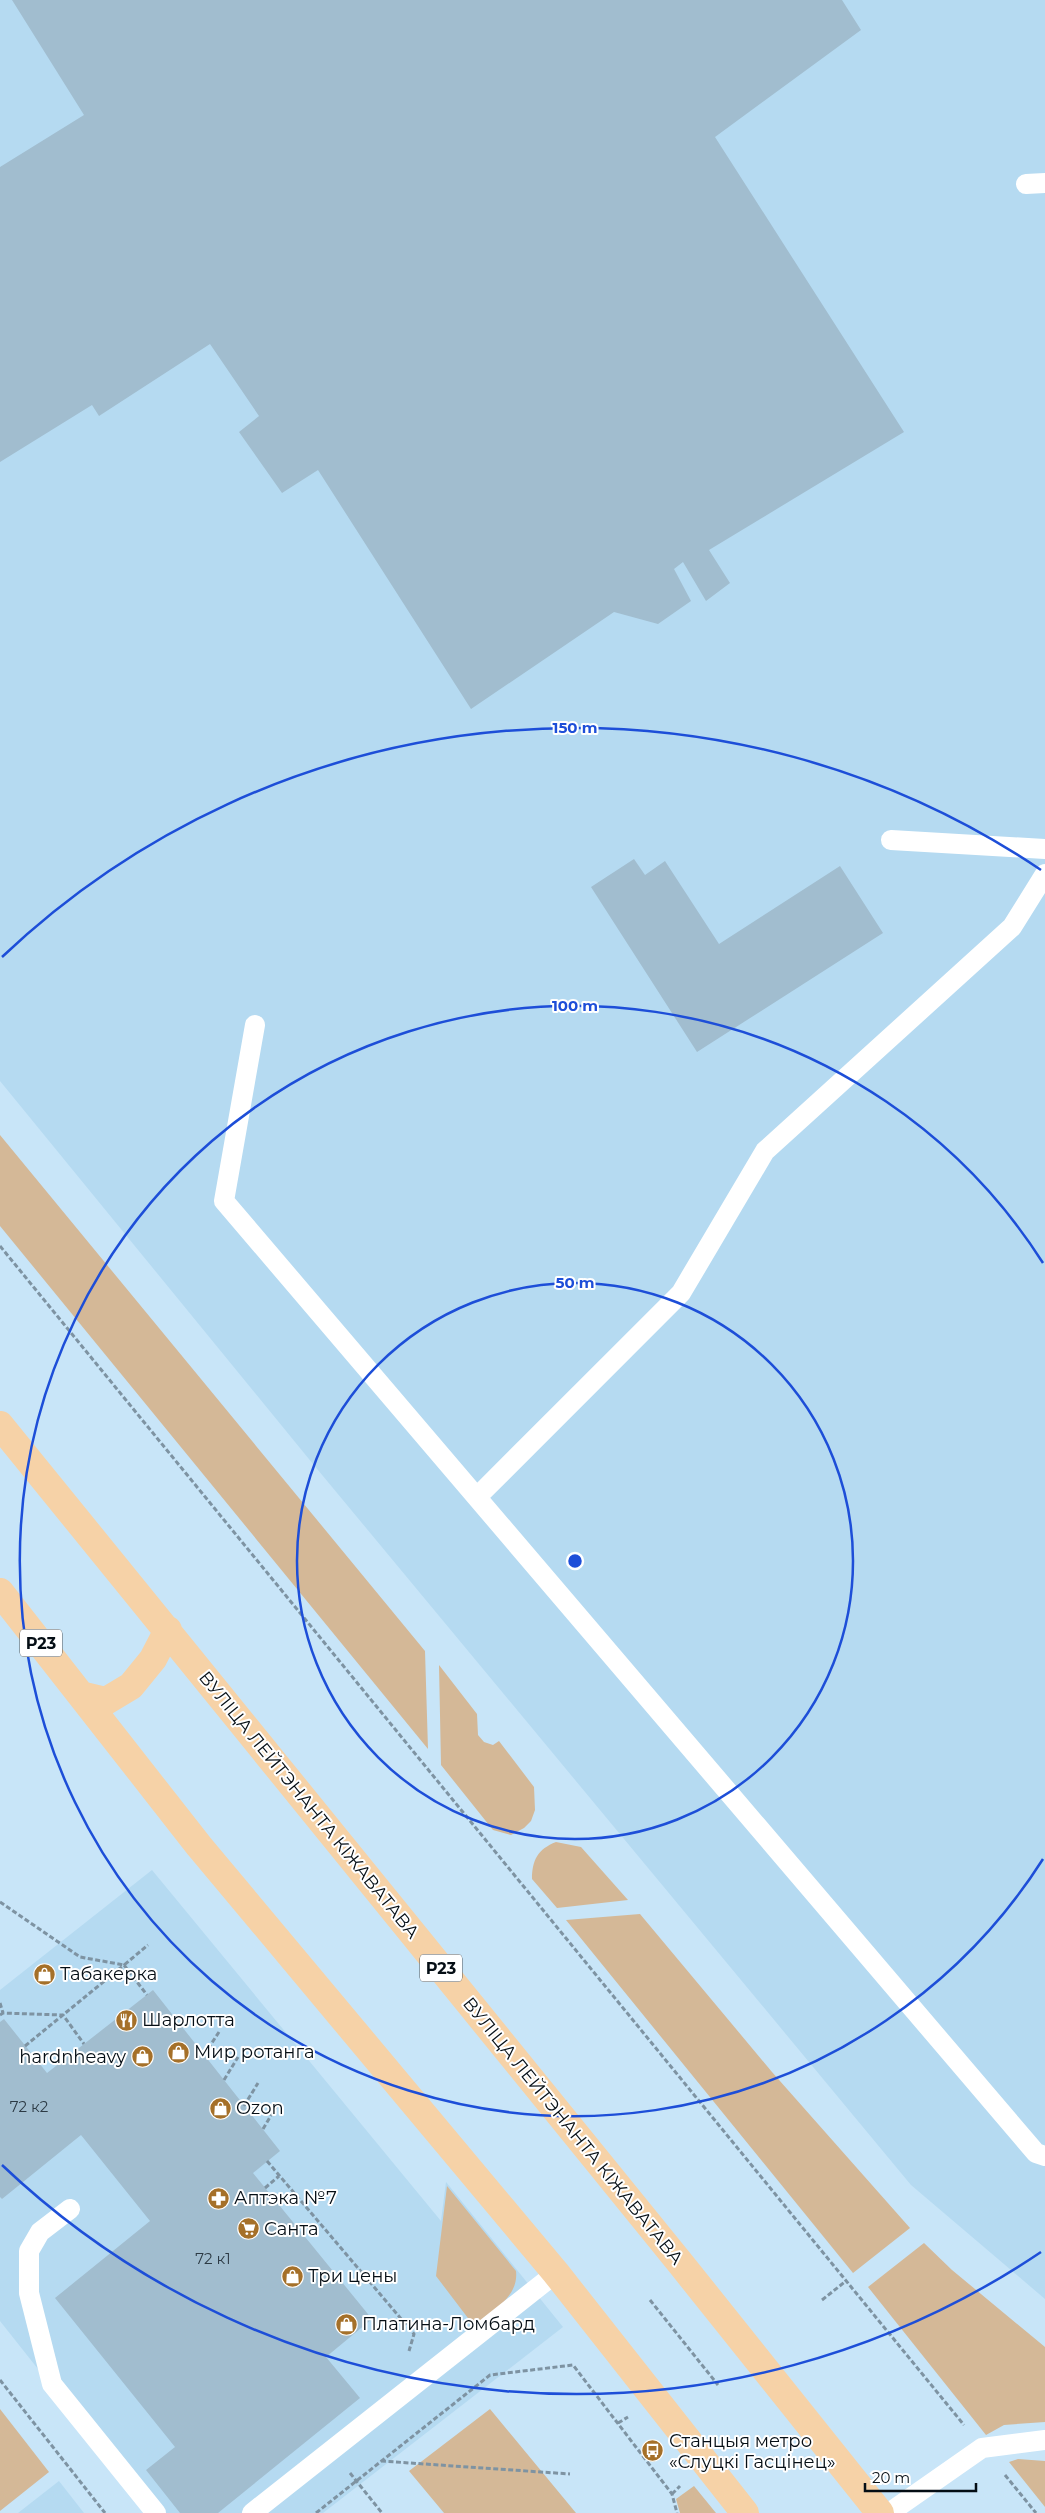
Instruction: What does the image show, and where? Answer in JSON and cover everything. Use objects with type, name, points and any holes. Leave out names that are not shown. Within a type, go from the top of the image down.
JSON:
[{"type":"main road","name":"ВУЛІЦА ЛЕЙТЭНАНТА КІЖАВАТАВА","points":[[0,1425],[168,1630],[880,2513]]},
{"type":"main road","name":"Р23","points":[[0,1592],[199,1846],[556,2273],[745,2513]]},
{"type":"main road","points":[[81,1695],[106,1701],[131,1686],[153,1659],[168,1630]]},
{"type":"lane","points":[[890,840],[1045,849]]},
{"type":"lane","points":[[476,1497],[682,1293],[765,1151],[1012,927],[1045,874]]},
{"type":"lane","points":[[255,1024],[224,1201],[1036,2153],[1045,2156]]},
{"type":"lane","points":[[70,2209],[40,2232],[29,2251],[29,2293],[52,2384],[156,2513]]},
{"type":"lane","points":[[252,2513],[556,2273]]},
{"type":"lane","points":[[889,2513],[982,2448],[1045,2440]]},
{"type":"path","points":[[0,1246],[1036,2513]]},
{"type":"path","points":[[0,1902],[80,1957],[124,1965],[147,1994]]},
{"type":"path","points":[[25,2046],[148,1945]]},
{"type":"path","points":[[0,2004],[1,2014],[63,2015]]},
{"type":"path","points":[[63,2015],[84,2044]]},
{"type":"path","points":[[204,2055],[218,2032]]},
{"type":"path","points":[[224,2080],[238,2057]]},
{"type":"path","points":[[244,2106],[258,2083]]},
{"type":"path","points":[[263,2129],[276,2107]]},
{"type":"path","points":[[267,2162],[414,2334],[408,2351]]},
{"type":"path","points":[[265,2188],[279,2176]]},
{"type":"path","points":[[822,2300],[846,2281]]},
{"type":"path","points":[[650,2300],[718,2385]]},
{"type":"path","points":[[316,2513],[490,2375],[572,2365],[672,2494],[677,2513]]},
{"type":"path","points":[[0,2380],[105,2513]]},
{"type":"path","points":[[618,2423],[627,2416]]},
{"type":"path","points":[[381,2461],[570,2474]]},
{"type":"path","points":[[356,2480],[382,2513]]},
{"type":"path","points":[[672,2494],[680,2487]]},
{"type":"shaded area","points":[[0,0],[1045,0],[1045,2299],[911,2185],[313,1464],[0,1081]]},
{"type":"shaded area","points":[[0,1135],[425,1651],[428,1749],[0,1226]]},
{"type":"shaded area","points":[[439,1665],[477,1714],[478,1735],[484,1742],[493,1745],[499,1741],[534,1787],[535,1810],[531,1821],[524,1828],[511,1835],[493,1830],[441,1765]]},
{"type":"shaded area","points":[[556,1842],[581,1847],[628,1900],[557,1908],[532,1879],[533,1866],[537,1856],[545,1848]]},
{"type":"shaded area","points":[[152,1870],[441,2221],[446,2182],[563,2327],[323,2513],[152,2513],[0,2321],[0,1990]]},
{"type":"shaded area","points":[[640,1914],[772,2072],[910,2228],[853,2273],[566,1920]]},
{"type":"shaded area","points":[[447,2186],[516,2271],[516,2280],[509,2296],[474,2326],[436,2276]]},
{"type":"shaded area","points":[[924,2243],[952,2270],[1045,2347],[1045,2422],[1004,2425],[986,2435],[868,2287]]},
{"type":"shaded area","points":[[0,2409],[49,2472],[0,2511]]},
{"type":"shaded area","points":[[490,2409],[576,2513],[444,2513],[409,2471]]},
{"type":"shaded area","points":[[1018,2459],[1045,2461],[1045,2507],[1009,2462]]},
{"type":"shaded area","points":[[59,2481],[84,2513],[18,2513]]},
{"type":"shaded area","points":[[694,2486],[716,2513],[680,2513],[676,2499]]},
{"type":"building","points":[[12,0],[842,0],[861,30],[715,137],[904,432],[709,550],[730,583],[706,601],[683,562],[674,569],[691,601],[658,624],[614,612],[471,709],[318,470],[282,493],[239,432],[259,416],[210,344],[99,416],[92,405],[0,462],[0,167],[84,115]]},
{"type":"building","points":[[634,859],[645,875],[665,861],[719,944],[840,866],[883,933],[697,1052],[591,887]]},
{"type":"building","points":[[153,1990],[280,2151],[253,2173],[372,2319],[326,2357],[360,2398],[218,2513],[180,2513],[146,2470],[175,2447],[55,2298],[150,2221],[81,2135],[2,2199],[0,2197],[0,2022],[4,2019],[47,2073]]},
{"type":"place","name":"Табакерка","points":[[44,1974]]},
{"type":"place","name":"Шарлотта","points":[[126,2020]]},
{"type":"place","name":"Мир ротанга","points":[[178,2052]]},
{"type":"place","name":"hardnheavy","points":[[142,2057]]},
{"type":"place","name":"Ozon","points":[[220,2108]]},
{"type":"place","name":"Аптэка №7","points":[[218,2198]]},
{"type":"place","name":"Санта","points":[[248,2229]]},
{"type":"place","name":"Три цены","points":[[292,2276]]},
{"type":"place","name":"Платина-Ломбард","points":[[346,2324]]},
{"type":"place","name":"Станцыя метро «Слуцкі Гасцінец»","points":[[653,2451]]}]
